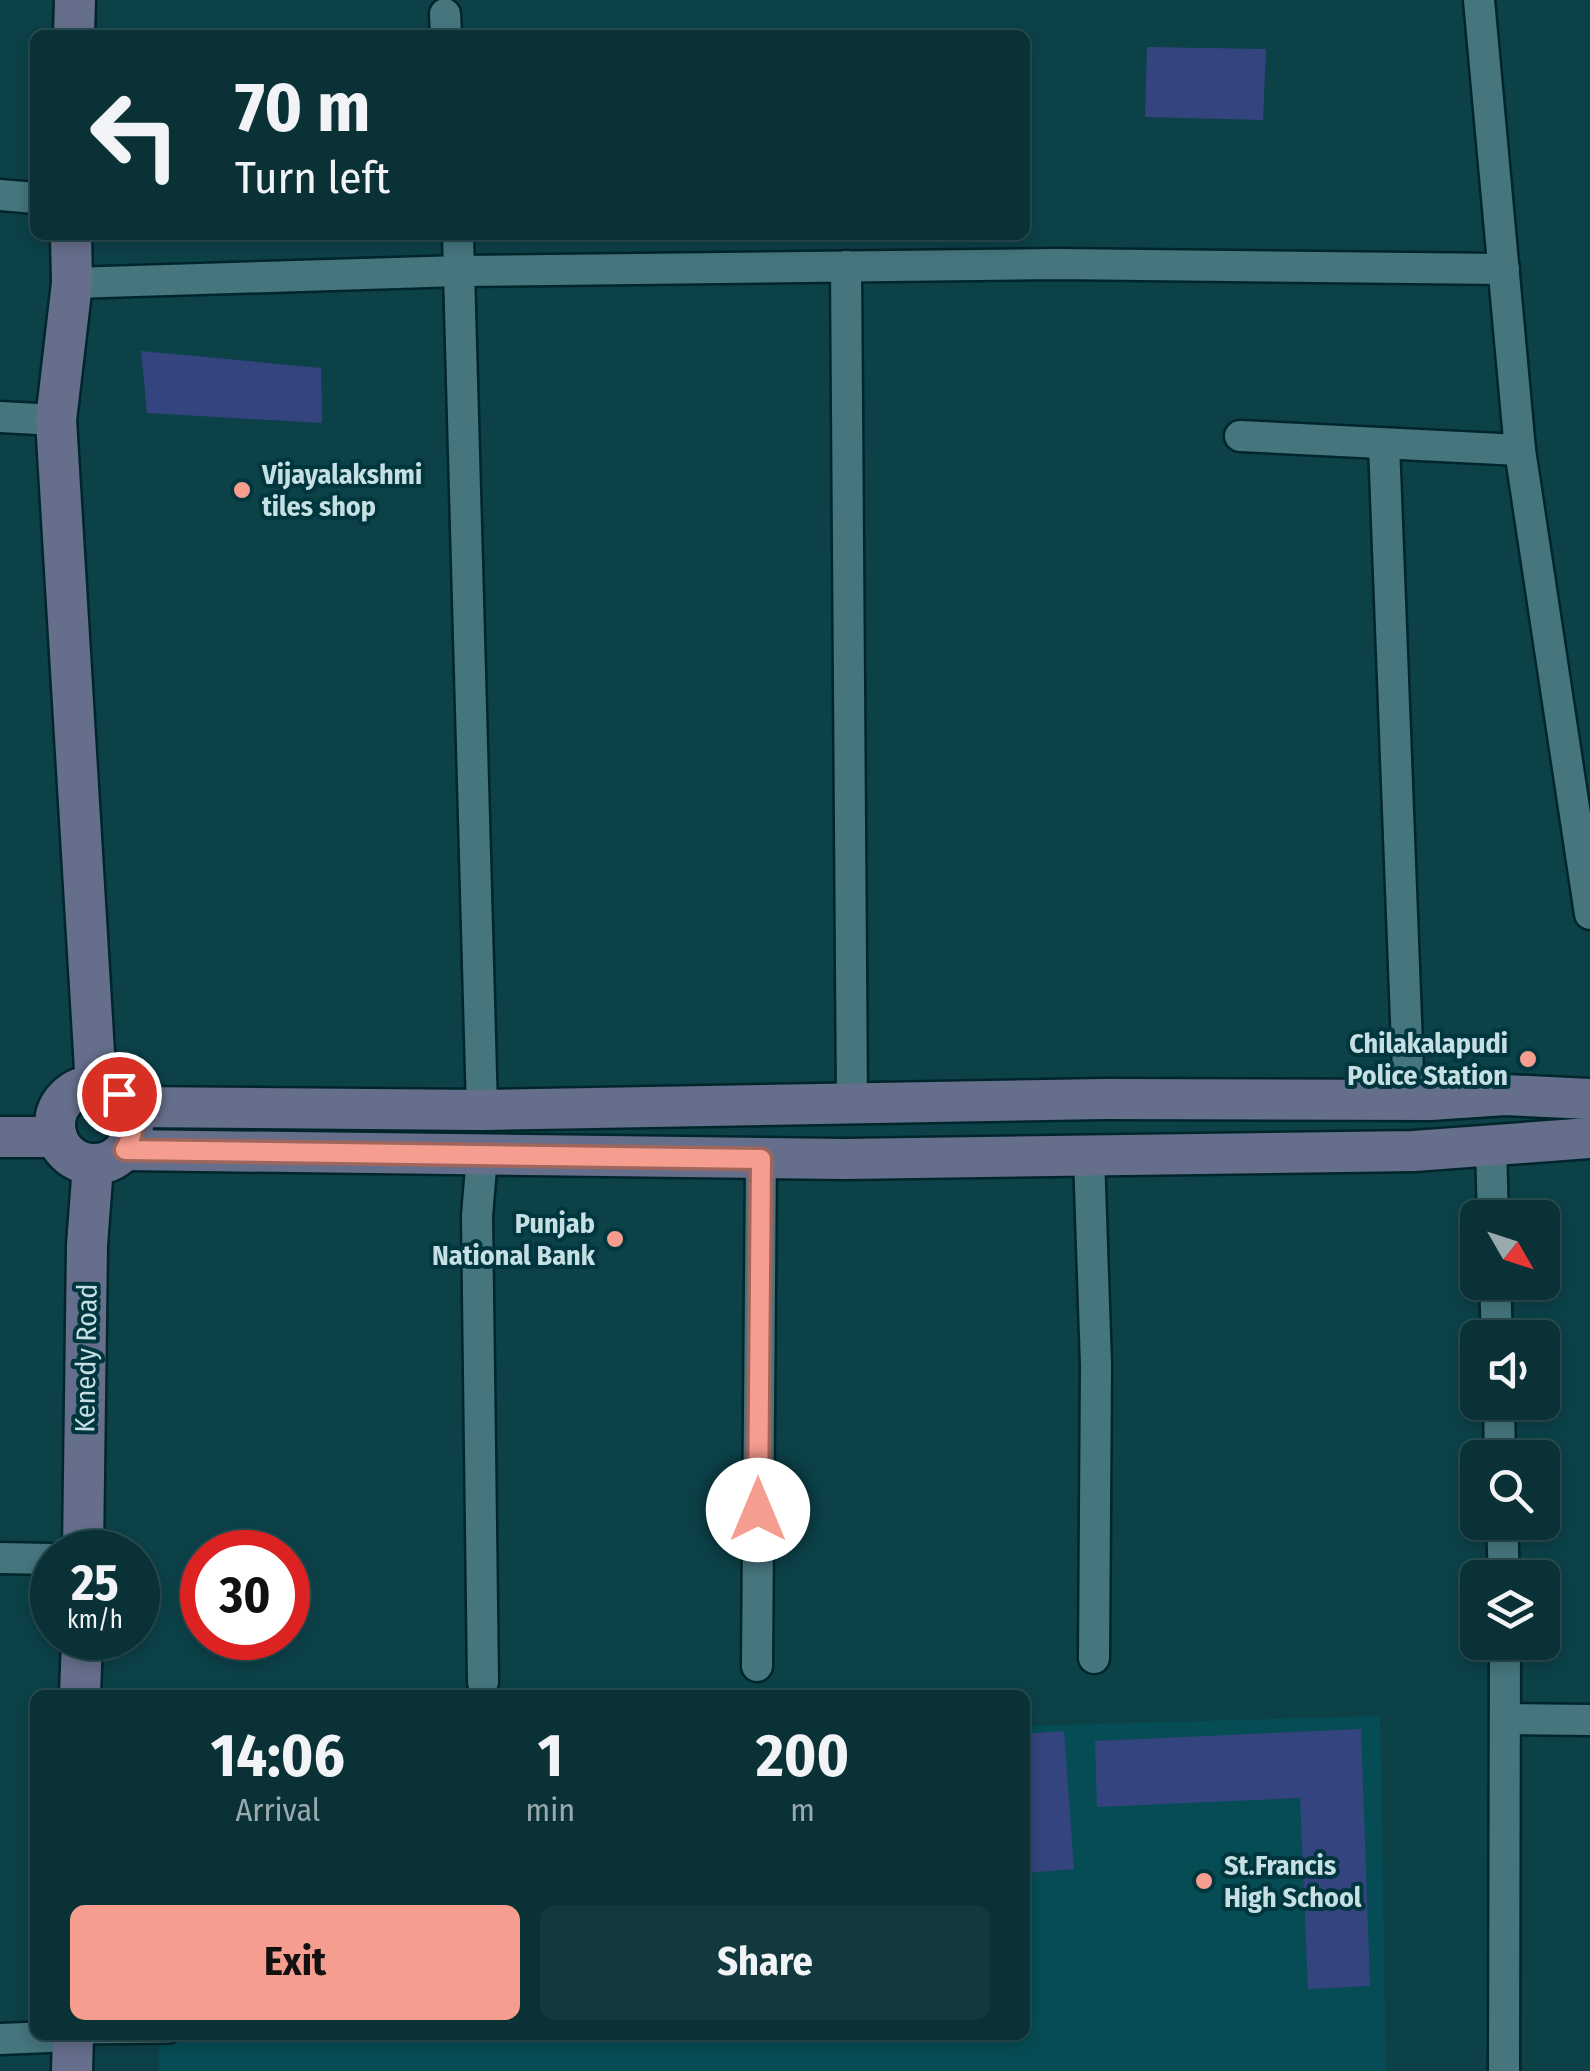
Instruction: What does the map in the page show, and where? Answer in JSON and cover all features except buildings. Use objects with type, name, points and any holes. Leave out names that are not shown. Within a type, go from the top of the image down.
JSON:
[{"type":"main road","points":[[74,0],[74,30]]},
{"type":"main road","points":[[70,240],[72,283],[56,420],[113,1096],[133,1134],[109,1157]]},
{"type":"main road","points":[[1590,1099],[1505,1096],[482,1110],[113,1096],[78,1089],[63,1101],[55,1119],[57,1138],[71,1157],[1089,1156],[1395,1152],[1590,1138]]},
{"type":"main road","points":[[0,1137],[57,1138]]},
{"type":"main road","name":"Kenedy Road","points":[[84,1530],[87,1245],[109,1157]]},
{"type":"main road","points":[[80,1690],[81,1660]]},
{"type":"street","points":[[1479,0],[1520,450],[1590,914]]},
{"type":"street","points":[[0,195],[30,198]]},
{"type":"street","points":[[458,240],[482,1110]]},
{"type":"street","points":[[72,283],[460,271],[846,266],[1504,269]]},
{"type":"street","points":[[846,266],[852,1104]]},
{"type":"street","points":[[0,417],[56,420]]},
{"type":"street","points":[[1240,436],[1520,450]]},
{"type":"street","points":[[1384,444],[1409,1098]]},
{"type":"street","points":[[1492,1146],[1494,1200]]},
{"type":"street","points":[[482,1156],[477,1216],[483,1682]]},
{"type":"street","points":[[1089,1156],[1096,1366],[1094,1658]]},
{"type":"street","points":[[757,1666],[761,1159]]},
{"type":"street","points":[[0,1558],[30,1559]]},
{"type":"street","points":[[1504,2071],[1506,1660]]},
{"type":"street","points":[[1508,1719],[1590,1720]]},
{"type":"street","points":[[0,2038],[73,2048]]},
{"type":"lane","points":[[73,2048],[133,2040]]},
{"type":"shaded area","name":"St.Francis High School","points":[[1380,1716],[1386,2071],[159,2071],[159,2040],[1030,2040],[1030,1726]]},
{"type":"place","name":"Vijayalakshmi tiles shop","points":[[242,490]]},
{"type":"place","name":"Chilakalapudi Police Station","points":[[1528,1059]]},
{"type":"place","name":"Punjab National Bank","points":[[615,1239]]},
{"type":"place","name":"St.Francis High School","points":[[1204,1881]]},
{"type":"route","points":[[119,1094],[129,1107],[134,1124],[125,1150],[761,1159],[758,1510]]}]
